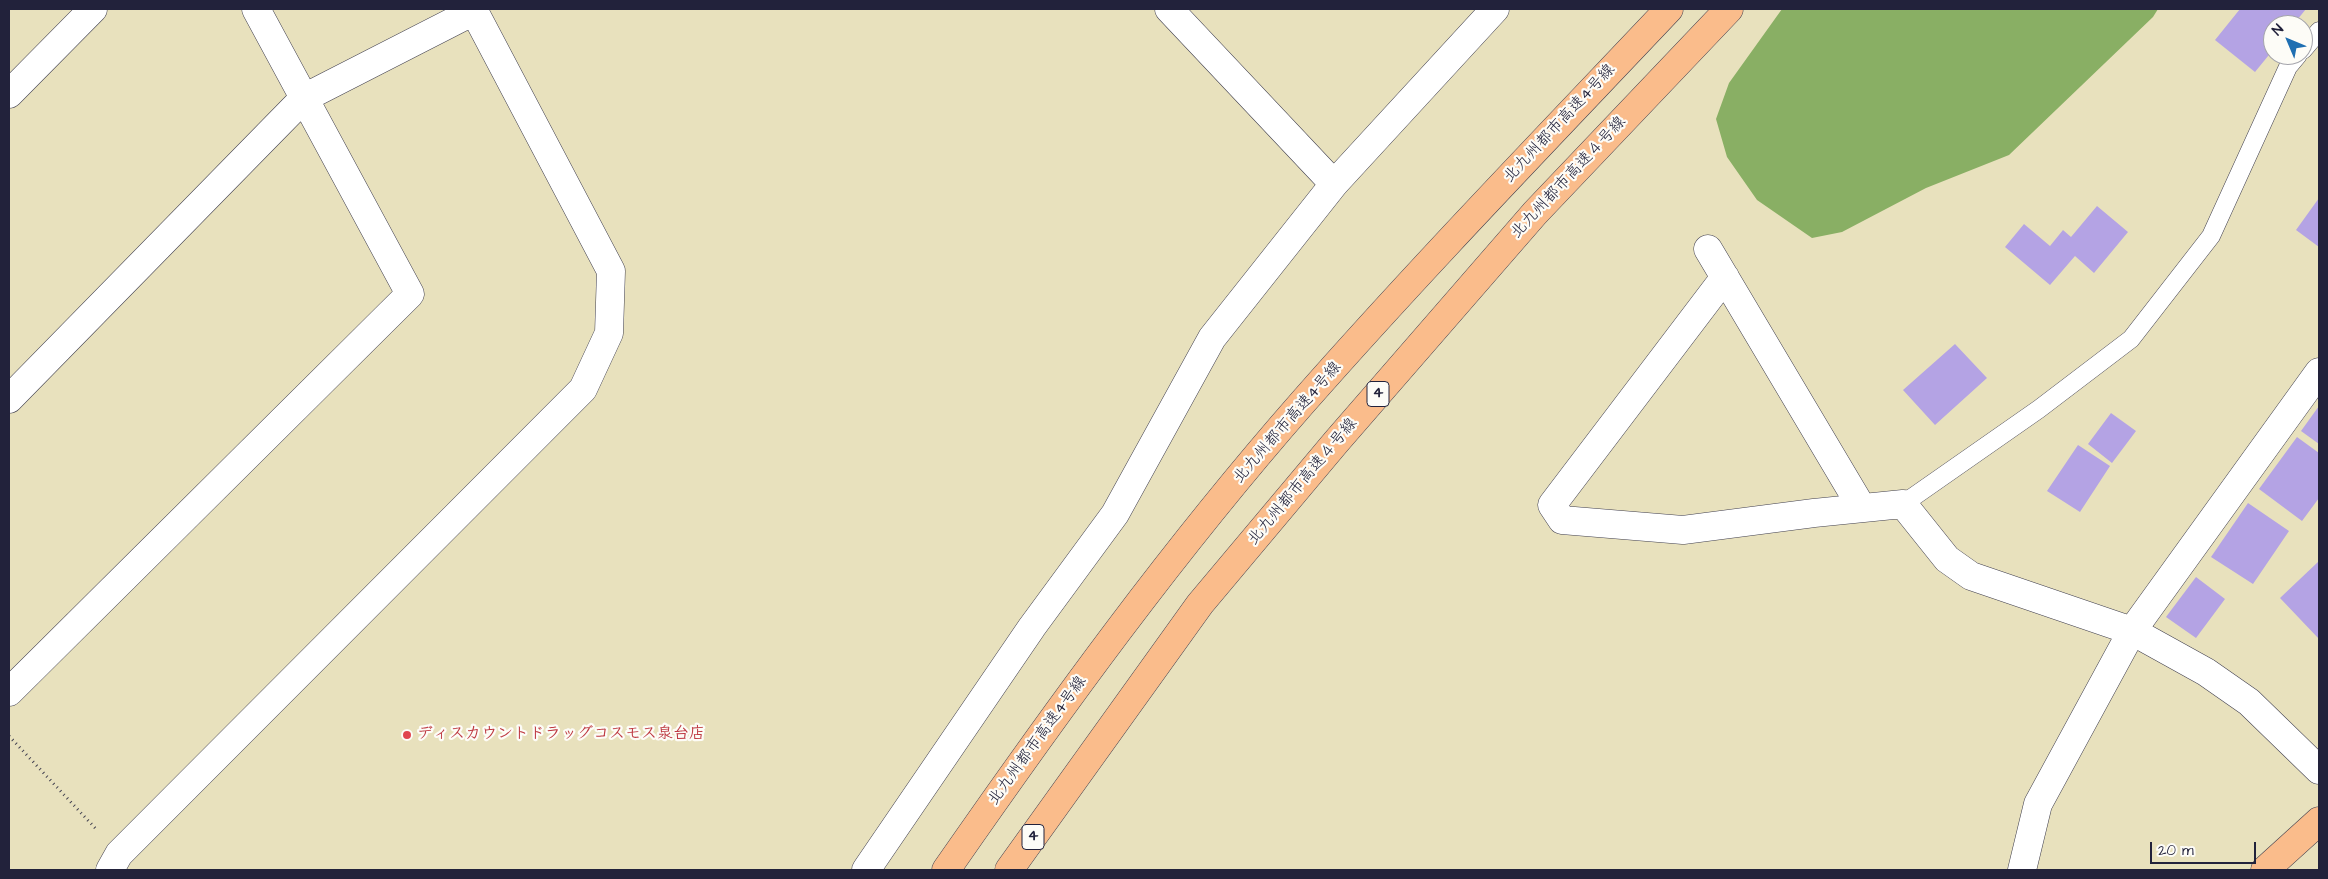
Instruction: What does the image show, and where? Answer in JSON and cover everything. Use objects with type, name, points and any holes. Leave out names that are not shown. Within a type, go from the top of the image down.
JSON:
[{"type":"main road","name":"北九州都市高速4号線","points":[[946,870],[1013,774],[1160,574],[1302,403],[1507,180],[1669,9]]},
{"type":"main road","name":"北九州都市高速４号線","points":[[1008,870],[1200,604],[1330,449],[1535,213],[1729,9]]},
{"type":"main road","points":[[2265,870],[2319,821]]},
{"type":"street","points":[[9,94],[93,9]]},
{"type":"street","points":[[9,692],[410,294],[256,9]]},
{"type":"street","points":[[1169,9],[1334,184]]},
{"type":"street","points":[[866,870],[1032,627],[1115,514],[1212,338],[1334,184],[1495,9]]},
{"type":"street","points":[[9,399],[304,98],[474,10],[611,271],[609,333],[583,389],[115,862]]},
{"type":"street","points":[[1708,249],[1862,508]]},
{"type":"street","points":[[1725,277],[1552,505],[1562,520],[1683,530],[1903,504],[1947,560],[1971,576],[2132,631],[2206,672],[2249,702],[2319,770]]},
{"type":"street","points":[[2022,870],[2038,804],[2132,631],[2319,372]]},
{"type":"lane","points":[[1903,504],[2039,409],[2131,339],[2211,236],[2290,65]]},
{"type":"path","points":[[9,736],[115,862]]},
{"type":"green space","points":[[1782,9],[2158,9],[2153,17],[2009,155],[1926,188],[1842,232],[1812,238],[1757,200],[1727,157],[1716,119],[1729,83]]},
{"type":"building","points":[[2240,9],[2306,9],[2301,15],[2263,15],[2263,62],[2255,72],[2215,40]]},
{"type":"building","points":[[2319,198],[2319,247],[2296,230]]},
{"type":"building","points":[[2097,206],[2128,232],[2094,273],[2075,256],[2050,285],[2005,247],[2024,224],[2050,246],[2063,230],[2071,237]]},
{"type":"building","points":[[1955,344],[1987,378],[1935,425],[1903,390]]},
{"type":"building","points":[[2319,406],[2319,444],[2301,431]]},
{"type":"building","points":[[2111,413],[2136,431],[2112,463],[2088,444]]},
{"type":"building","points":[[2297,437],[2319,453],[2319,498],[2302,521],[2259,489]]},
{"type":"building","points":[[2078,445],[2110,466],[2080,512],[2047,491]]},
{"type":"building","points":[[2248,503],[2289,531],[2253,584],[2211,557]]},
{"type":"building","points":[[2319,561],[2319,639],[2280,598]]},
{"type":"building","points":[[2196,577],[2225,599],[2196,638],[2166,617]]},
{"type":"place","name":"ディスカウントドラッグコスモス泉台店","points":[[407,735]]}]
